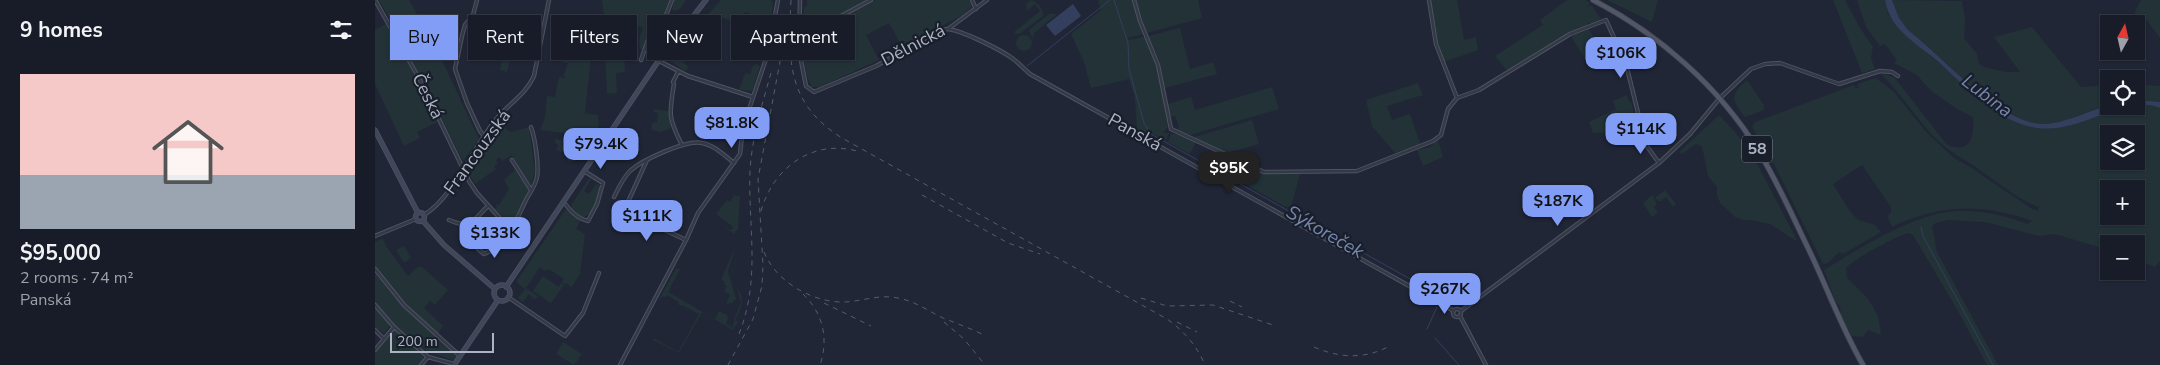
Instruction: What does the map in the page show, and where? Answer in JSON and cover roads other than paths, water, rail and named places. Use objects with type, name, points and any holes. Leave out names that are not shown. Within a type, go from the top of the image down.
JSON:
[{"type":"main road","points":[[694,15],[706,0]]},
{"type":"main road","name":"58","points":[[1593,0],[1638,26],[1663,45],[1719,99],[1748,136],[1773,176],[1809,249],[1842,327],[1863,365]]},
{"type":"main road","points":[[506,287],[659,60]]},
{"type":"main road","points":[[375,130],[418,213],[424,215],[423,221]]},
{"type":"main road","points":[[418,213],[416,219],[419,222],[423,221],[443,245],[495,289]]},
{"type":"main road","points":[[495,289],[500,286],[506,287]]},
{"type":"main road","points":[[495,289],[494,295],[498,300],[503,301],[508,297],[509,292],[506,287]]},
{"type":"main road","points":[[454,364],[498,300]]},
{"type":"street","name":"Česká","points":[[375,0],[392,28],[477,193],[507,226],[513,227]]},
{"type":"street","points":[[477,0],[473,14],[465,25],[455,72],[480,132],[484,136]]},
{"type":"street","name":"Francouzská","points":[[424,215],[439,204],[498,117],[530,84],[534,74],[549,0]]},
{"type":"street","points":[[641,60],[649,37],[667,14],[672,0]]},
{"type":"street","points":[[620,365],[705,202],[740,154],[743,127],[771,44],[778,0]]},
{"type":"street","name":"Dělnická","points":[[800,0],[800,15]]},
{"type":"street","points":[[843,15],[871,0]]},
{"type":"street","points":[[972,0],[976,9]]},
{"type":"street","name":"Dělnická","points":[[800,60],[805,84],[809,90],[815,92],[863,72],[940,31],[948,29],[987,0]]},
{"type":"street","points":[[1134,0],[1140,21],[1158,65],[1171,129],[1259,170],[1280,173],[1357,171],[1436,140],[1442,132],[1450,106],[1457,98],[1479,90],[1570,34],[1606,20],[1626,64],[1646,145],[1659,163]]},
{"type":"street","points":[[1429,0],[1436,44],[1457,98]]},
{"type":"street","name":"Panská","points":[[948,29],[1002,52],[1030,74],[1454,311],[1455,316],[1460,316]]},
{"type":"street","points":[[659,60],[678,72],[753,97]]},
{"type":"street","points":[[1486,365],[1460,316],[1461,311],[1659,163],[1690,134],[1719,99],[1747,72],[1757,66],[1768,63],[1786,65],[1839,84],[1880,71],[1891,72],[1898,76]]},
{"type":"street","points":[[678,72],[673,82],[670,110],[672,124],[682,146]]},
{"type":"street","points":[[478,249],[484,254],[492,250],[508,236],[516,224],[531,190],[537,175],[531,127]]},
{"type":"street","points":[[614,197],[627,174],[647,160],[695,142],[707,144],[734,163]]},
{"type":"street","points":[[512,160],[531,190]]},
{"type":"street","points":[[627,204],[647,160]]},
{"type":"street","points":[[566,205],[572,212],[584,220],[588,221],[592,215],[603,183],[584,170]]},
{"type":"street","points":[[449,220],[459,224],[470,224],[488,206]]},
{"type":"street","points":[[375,236],[416,219]]},
{"type":"street","points":[[624,223],[647,233],[652,224],[686,240]]},
{"type":"street","points":[[375,269],[403,305],[460,356]]},
{"type":"street","points":[[508,297],[565,336],[583,313],[599,274]]},
{"type":"street","points":[[375,305],[394,327],[428,356],[454,364]]},
{"type":"street","points":[[1454,311],[1457,309],[1461,311]]},
{"type":"street","points":[[375,350],[394,327]]},
{"type":"street","points":[[375,330],[384,339]]},
{"type":"street","points":[[421,365],[428,356]]},
{"type":"water","points":[[1885,0],[1892,0],[1899,18],[1908,30],[1972,86],[2008,112],[2025,120],[2042,124],[2067,120],[2100,108],[2100,115],[2067,126],[2043,129],[2007,118],[1984,103],[1939,62],[1905,35],[1892,20]]},
{"type":"water","points":[[1073,4],[1081,16],[1055,36],[1046,25]]},
{"type":"water","points":[[2145,101],[2160,102],[2160,108],[2145,105]]},
{"type":"waterway","points":[[1027,66],[1110,0]]},
{"type":"waterway","name":"Sýkoreček","points":[[1114,0],[1128,43],[1129,69],[1144,123],[1151,134],[1438,296]]},
{"type":"waterway","points":[[1921,227],[1923,236],[1993,365]]},
{"type":"waterway","name":"Sýkoreček","points":[[1427,329],[1437,307]]},
{"type":"waterway","points":[[1435,338],[1459,365]]},
{"type":"railway","points":[[791,0],[790,42],[794,78],[800,95],[810,110],[824,124],[842,138],[1167,319],[1189,339],[1205,365]]},
{"type":"railway","points":[[728,365],[753,319],[762,286],[763,265],[758,179],[780,60]]},
{"type":"railway","points":[[739,334],[746,313],[752,273],[751,158],[758,121],[771,73]]},
{"type":"railway","points":[[761,211],[775,182],[797,160],[810,153],[825,149],[840,148],[857,151]]},
{"type":"railway","points":[[922,195],[1008,243],[1040,254]]},
{"type":"railway","points":[[764,252],[777,273],[808,295],[821,299],[845,302],[878,297],[904,299],[986,336]]},
{"type":"railway","points":[[803,294],[810,301],[820,318],[824,336],[823,355],[820,365]]},
{"type":"railway","points":[[1141,298],[1167,306],[1213,305],[1276,326]]},
{"type":"railway","points":[[1230,301],[1242,307]]},
{"type":"railway","points":[[824,303],[871,326]]},
{"type":"railway","points":[[944,322],[964,339],[985,365]]},
{"type":"railway","points":[[1177,322],[1197,332]]},
{"type":"railway","points":[[1314,347],[1323,351],[1353,356],[1372,353],[1391,345]]},
{"type":"water label","name":"Lubina","points":[[1987,96]]}]
